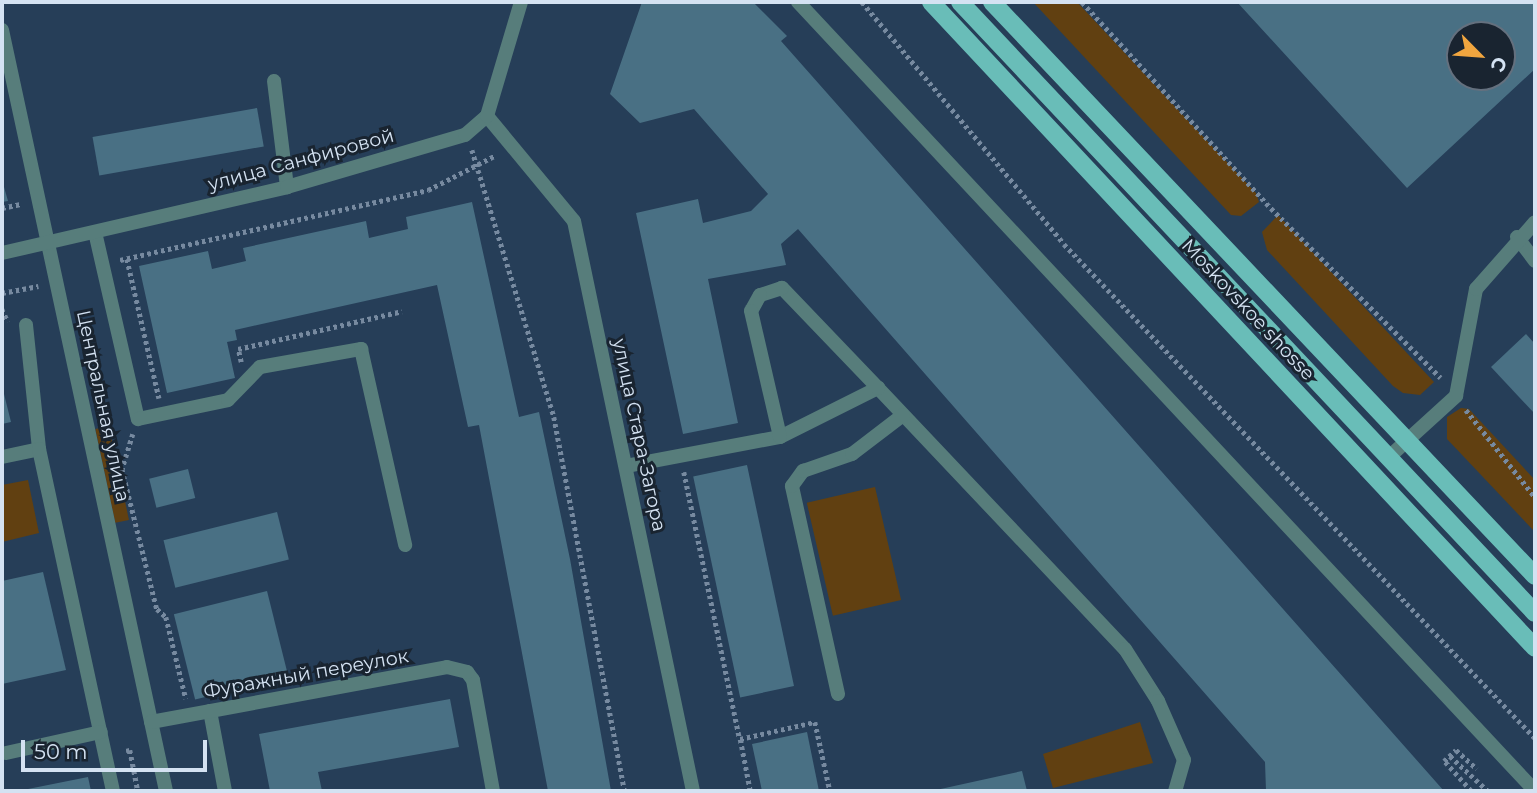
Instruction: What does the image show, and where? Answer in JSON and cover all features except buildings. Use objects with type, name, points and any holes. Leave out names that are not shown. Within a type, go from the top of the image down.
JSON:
[{"type":"main road","name":"Moskovskoe shosse","points":[[931,2],[1535,648]]},
{"type":"main road","name":"Moskovskoe shosse","points":[[960,2],[1535,613]]},
{"type":"main road","name":"Moskovskoe shosse","points":[[992,2],[1535,576]]},
{"type":"street","points":[[487,116],[522,2]]},
{"type":"street","points":[[798,2],[1535,790]]},
{"type":"street","name":"Центральная улица","points":[[2,30],[166,791]]},
{"type":"street","points":[[274,81],[287,187]]},
{"type":"street","name":"улица Стара-Загора","points":[[487,116],[574,221],[693,791]]},
{"type":"street","name":"улица Санфировой","points":[[2,253],[287,187],[465,135],[487,116]]},
{"type":"street","points":[[1389,457],[1456,396],[1476,289],[1517,237],[1535,222]]},
{"type":"street","points":[[95,232],[138,419],[228,400],[260,367],[361,349],[405,545]]},
{"type":"street","points":[[1517,237],[1535,261]]},
{"type":"street","points":[[780,437],[751,311],[760,295],[782,288],[1125,649],[1158,701],[1184,761],[1175,791]]},
{"type":"street","points":[[26,325],[39,449],[113,791]]},
{"type":"street","points":[[626,466],[780,437],[878,388]]},
{"type":"street","points":[[838,694],[792,486],[803,471],[852,454],[903,415]]},
{"type":"street","points":[[2,457],[39,449]]},
{"type":"street","name":"Фуражный переулок","points":[[151,722],[447,667],[467,672],[473,680],[493,791]]},
{"type":"street","points":[[210,711],[225,791]]},
{"type":"street","points":[[6,753],[101,732]]},
{"type":"path","points":[[862,2],[1064,244],[1535,738]]},
{"type":"path","points":[[1082,2],[1272,208],[1456,396],[1535,497]]},
{"type":"path","points":[[101,264],[428,190],[451,175],[480,167],[512,145]]},
{"type":"path","points":[[480,167],[554,417],[625,791]]},
{"type":"path","points":[[2,208],[26,203]]},
{"type":"path","points":[[127,259],[159,402],[171,400]]},
{"type":"path","points":[[2,293],[57,282]]},
{"type":"path","points":[[244,373],[238,349],[402,311]]},
{"type":"path","points":[[138,419],[122,469],[157,609],[166,617],[190,715]]},
{"type":"path","points":[[681,456],[750,791]]},
{"type":"path","points":[[740,739],[815,722],[830,791]]},
{"type":"path","points":[[126,751],[130,750],[138,791]]},
{"type":"path","points":[[1471,791],[1444,761],[1456,750],[1476,769]]},
{"type":"path","points":[[1450,756],[1488,791]]},
{"type":"shaded area","points":[[1033,2],[1077,2],[1256,193],[1259,202],[1241,216],[1231,215]]},
{"type":"shaded area","points":[[1278,215],[1434,382],[1420,395],[1403,393],[1393,386],[1267,250],[1262,232]]},
{"type":"shaded area","points":[[1461,408],[1469,409],[1535,480],[1535,532],[1447,439],[1447,417]]},
{"type":"shaded area","points":[[109,426],[129,520],[115,523],[95,429]]},
{"type":"shaded area","points":[[28,480],[39,533],[2,542],[2,485]]},
{"type":"shaded area","points":[[875,487],[901,600],[833,616],[807,503]]},
{"type":"shaded area","points":[[1140,722],[1153,763],[1053,788],[1043,754]]}]
